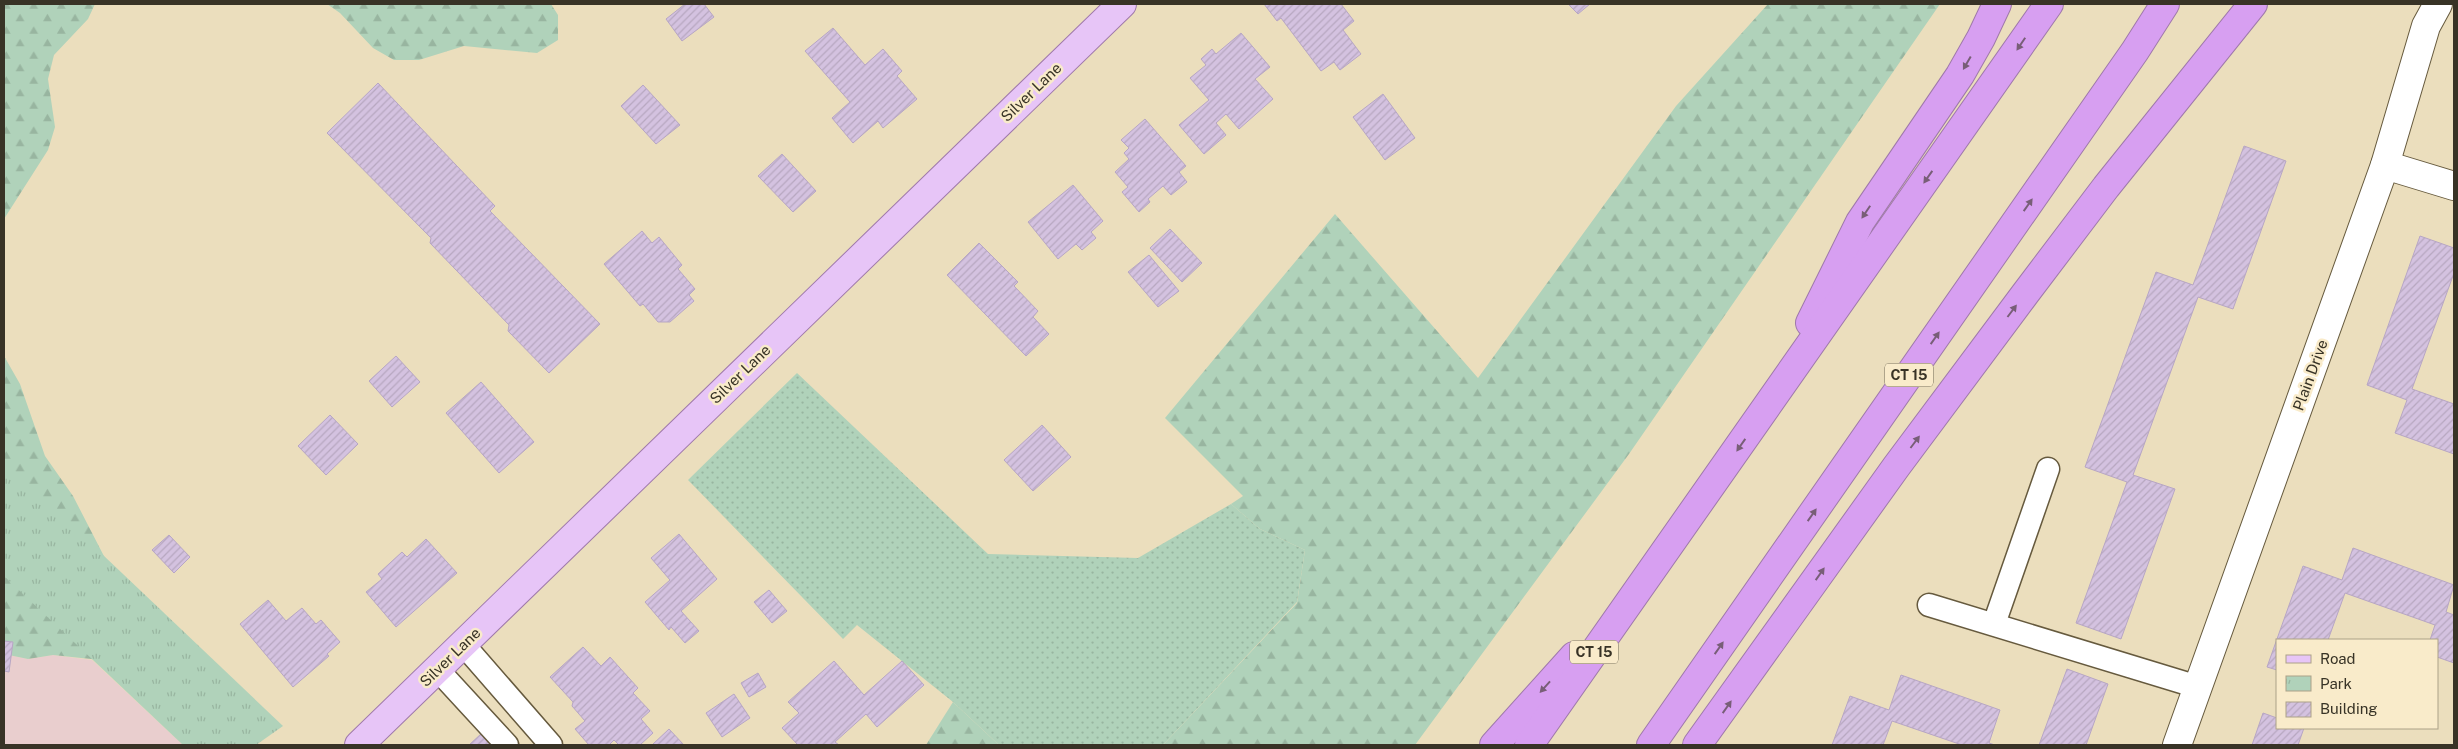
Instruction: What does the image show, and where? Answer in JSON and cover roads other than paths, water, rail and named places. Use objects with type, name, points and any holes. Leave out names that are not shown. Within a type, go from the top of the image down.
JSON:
[{"type":"highway","points":[[1769,405],[1860,222],[1960,75],[1981,38],[1997,4]]},
{"type":"highway","name":"CT 15","points":[[1529,745],[1769,405],[2048,4]]},
{"type":"highway","name":"CT 15","points":[[1651,745],[2130,58],[2165,4]]},
{"type":"highway","points":[[1697,745],[1706,736],[1896,467],[2025,294],[2106,188],[2253,4]]},
{"type":"highway","points":[[1494,745],[1660,559]]},
{"type":"main road","name":"Silver Lane","points":[[359,745],[1122,4]]},
{"type":"street","name":"Plain Drive","points":[[2177,745],[2385,165],[2426,26],[2438,4]]},
{"type":"street","points":[[2385,165],[2454,186]]},
{"type":"lane","points":[[1994,624],[2048,469]]},
{"type":"lane","points":[[1929,605],[2198,687]]},
{"type":"lane","points":[[463,644],[551,745]]},
{"type":"lane","points":[[437,669],[507,745]]}]
